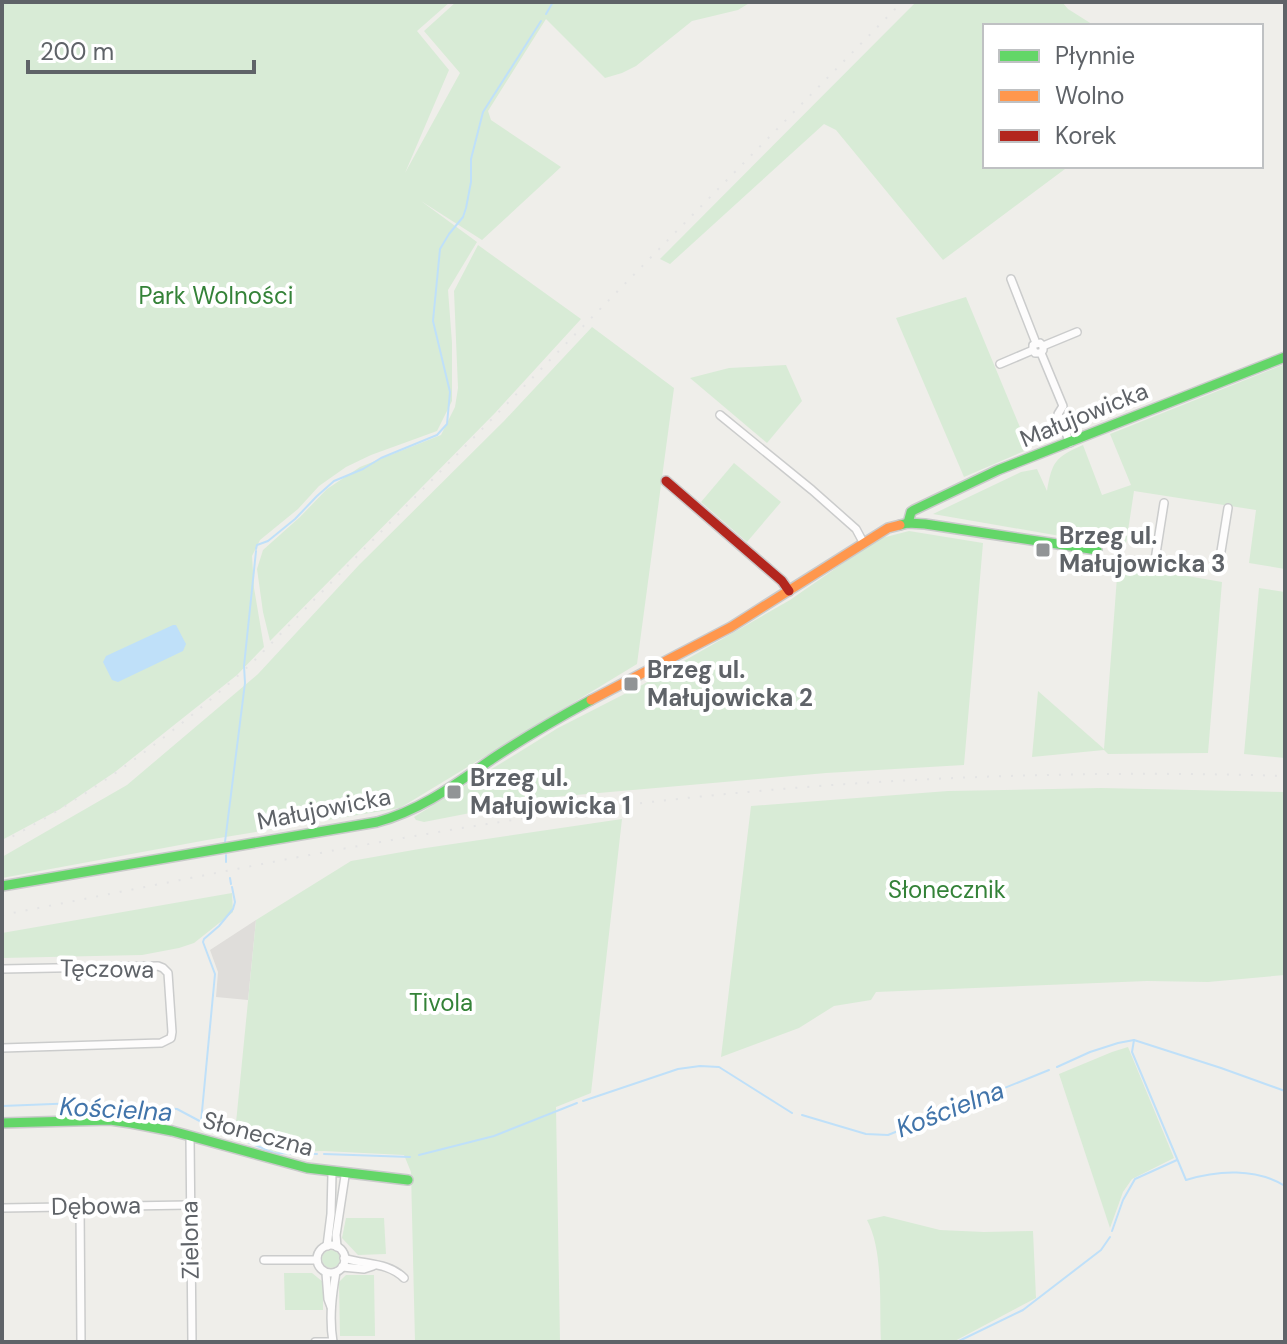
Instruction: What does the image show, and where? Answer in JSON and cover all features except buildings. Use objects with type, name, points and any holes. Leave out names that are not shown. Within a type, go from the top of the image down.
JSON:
[{"type":"street","points":[[1011,279],[1063,406],[1058,414],[1070,443]]},
{"type":"street","points":[[1000,364],[1077,332]]},
{"type":"street","name":"Małujowicka","points":[[908,523],[911,512],[998,470],[1285,357]]},
{"type":"street","points":[[720,415],[856,529],[863,542]]},
{"type":"street","points":[[666,481],[782,581],[789,591]]},
{"type":"street","points":[[1155,560],[1164,503]]},
{"type":"street","points":[[1218,570],[1228,508]]},
{"type":"street","name":"Małujowicka","points":[[2,886],[399,816],[423,805],[557,718],[731,627],[888,528],[908,523],[1097,550]]},
{"type":"street","name":"Tęczowa","points":[[2,969],[158,966],[168,973],[172,1032],[171,1038],[161,1043],[2,1048]]},
{"type":"street","name":"Słoneczna","points":[[2,1123],[127,1122],[332,1174],[408,1180]]},
{"type":"street","name":"Zielona","points":[[190,1137],[192,1342]]},
{"type":"street","points":[[327,1246],[332,1174]]},
{"type":"street","points":[[337,1247],[345,1176]]},
{"type":"street","name":"Dębowa","points":[[2,1208],[189,1205]]},
{"type":"street","points":[[80,1206],[81,1342]]},
{"type":"street","points":[[326,1273],[319,1268],[319,1251],[327,1246],[337,1247],[341,1250],[341,1266],[331,1307]]},
{"type":"street","points":[[264,1260],[317,1260]]},
{"type":"street","points":[[326,1273],[341,1266],[364,1269],[375,1265],[393,1269],[404,1278]]},
{"type":"street","points":[[315,1342],[333,1342],[326,1273]]},
{"type":"shaded area","points":[[256,920],[248,1000],[216,997],[218,972],[210,950]]},
{"type":"green space","name":"Park Wolności","points":[[2,2],[450,2],[417,31],[449,70],[405,173],[460,73],[424,31],[456,2],[751,2],[738,10],[692,21],[636,66],[605,78],[546,19],[488,111],[491,120],[561,167],[482,240],[421,201],[477,242],[448,290],[452,401],[437,431],[346,467],[319,486],[298,509],[260,540],[252,556],[264,647],[237,675],[115,772],[60,809],[2,840]]},
{"type":"green space","points":[[916,2],[1062,2],[1092,24],[983,24],[983,168],[1066,168],[943,260],[836,130],[824,124],[670,264],[660,259]]},
{"type":"green space","points":[[478,245],[581,319],[495,413],[270,641],[257,569],[263,550],[327,489],[360,467],[441,435],[455,407],[458,388],[454,291]]},
{"type":"green space","points":[[966,297],[1029,449],[964,477],[896,318]]},
{"type":"green space","points":[[592,327],[674,388],[637,664],[400,808],[2,878],[2,857],[127,785],[258,674],[359,565],[504,421]]},
{"type":"green space","points":[[1285,364],[1285,569],[1249,563],[1256,510],[1134,491],[1126,544],[933,514],[1021,472],[1037,469],[1047,491],[1056,462],[1083,445],[1102,495],[1131,485],[1110,434]]},
{"type":"green space","points":[[786,365],[802,401],[767,443],[690,378],[729,368]]},
{"type":"green space","points":[[734,463],[781,502],[747,542],[701,502]]},
{"type":"green space","points":[[909,531],[983,543],[964,765],[826,773],[553,797],[424,822],[414,817],[558,728],[642,685],[790,600],[878,539]]},
{"type":"green space","points":[[1118,564],[1222,582],[1208,753],[1108,754],[1104,750],[1032,757],[1038,691],[1104,749]]},
{"type":"green space","points":[[1259,588],[1285,592],[1285,758],[1244,754]]},
{"type":"green space","name":"Słonecznik","points":[[1101,788],[1285,792],[1285,975],[1208,982],[1147,981],[876,992],[871,1000],[834,1006],[799,1028],[721,1057],[751,806],[948,791]]},
{"type":"green space","name":"Tivola","points":[[622,819],[591,1093],[556,1107],[560,1342],[415,1342],[411,1172],[404,1155],[275,1152],[235,1133],[256,920],[351,861]]},
{"type":"green space","points":[[232,893],[233,912],[194,943],[179,948],[142,955],[2,958],[2,933]]},
{"type":"green space","points":[[1128,1047],[1174,1158],[1132,1179],[1123,1192],[1110,1228],[1059,1074]]},
{"type":"green space","points":[[884,1216],[940,1230],[1033,1231],[1036,1298],[953,1342],[881,1342],[878,1263],[867,1220]]},
{"type":"green space","points":[[346,1218],[384,1218],[386,1254],[358,1255],[342,1238]]},
{"type":"green space","points":[[331,1250],[340,1259],[331,1268],[322,1259]]},
{"type":"green space","points":[[284,1273],[312,1273],[323,1282],[323,1310],[285,1310]]},
{"type":"green space","points":[[346,1275],[374,1275],[375,1336],[340,1336],[339,1282]]},
{"type":"water","points":[[176,625],[186,644],[183,651],[118,682],[112,680],[103,662],[106,656]]},
{"type":"waterway","points":[[546,14],[553,2]]},
{"type":"waterway","points":[[256,549],[257,545],[268,541],[295,519],[334,481],[437,435],[447,424],[450,392],[433,321],[440,249],[466,208],[471,159],[483,112],[541,21]]},
{"type":"waterway","points":[[225,842],[245,683],[244,666],[256,551]]},
{"type":"waterway","points":[[226,855],[226,862]]},
{"type":"waterway","points":[[230,878],[231,884]]},
{"type":"waterway","points":[[201,1122],[215,974],[203,942],[233,909],[232,887]]},
{"type":"waterway","points":[[1134,1040],[1132,1052],[1186,1180],[1237,1172],[1262,1176],[1285,1186]]},
{"type":"waterway","name":"Kościelna","points":[[1057,1067],[1090,1052],[1134,1040],[1285,1091]]},
{"type":"waterway","name":"Kościelna","points":[[583,1101],[678,1069],[719,1067],[792,1113]]},
{"type":"waterway","name":"Kościelna","points":[[802,1115],[866,1134],[888,1135],[1049,1070]]},
{"type":"waterway","name":"Kościelna","points":[[2,1106],[78,1103],[177,1109],[274,1153],[317,1154]]},
{"type":"waterway","name":"Kościelna","points":[[419,1155],[494,1136],[577,1103]]},
{"type":"waterway","name":"Kościelna","points":[[324,1154],[410,1157]]},
{"type":"waterway","points":[[1112,1231],[1123,1200],[1135,1179],[1177,1160]]},
{"type":"waterway","points":[[957,1342],[1023,1310],[1101,1250],[1110,1237]]},
{"type":"railway","points":[[2,842],[70,803],[134,760],[196,712],[254,661],[902,2]]},
{"type":"railway","points":[[2,915],[325,852],[615,806],[806,787],[997,776],[1285,776]]},
{"type":"traffic: fast","points":[[908,523],[914,510],[998,470],[1285,357]]},
{"type":"traffic: fast","points":[[900,525],[925,524],[1097,550]]},
{"type":"traffic: fast","points":[[2,886],[393,817],[439,795],[519,742],[591,700]]},
{"type":"traffic: fast","points":[[2,1123],[110,1120],[172,1131],[307,1168],[408,1180]]},
{"type":"traffic: slow","points":[[591,700],[731,627],[888,528],[900,525]]},
{"type":"traffic: jam","points":[[666,481],[782,581],[789,591]]},
{"type":"place","name":"Brzeg ul. Małujowicka 3","points":[[1043,550]]},
{"type":"place","name":"Brzeg ul. Małujowicka 2","points":[[631,684]]},
{"type":"place","name":"Brzeg ul. Małujowicka 1","points":[[454,792]]}]
